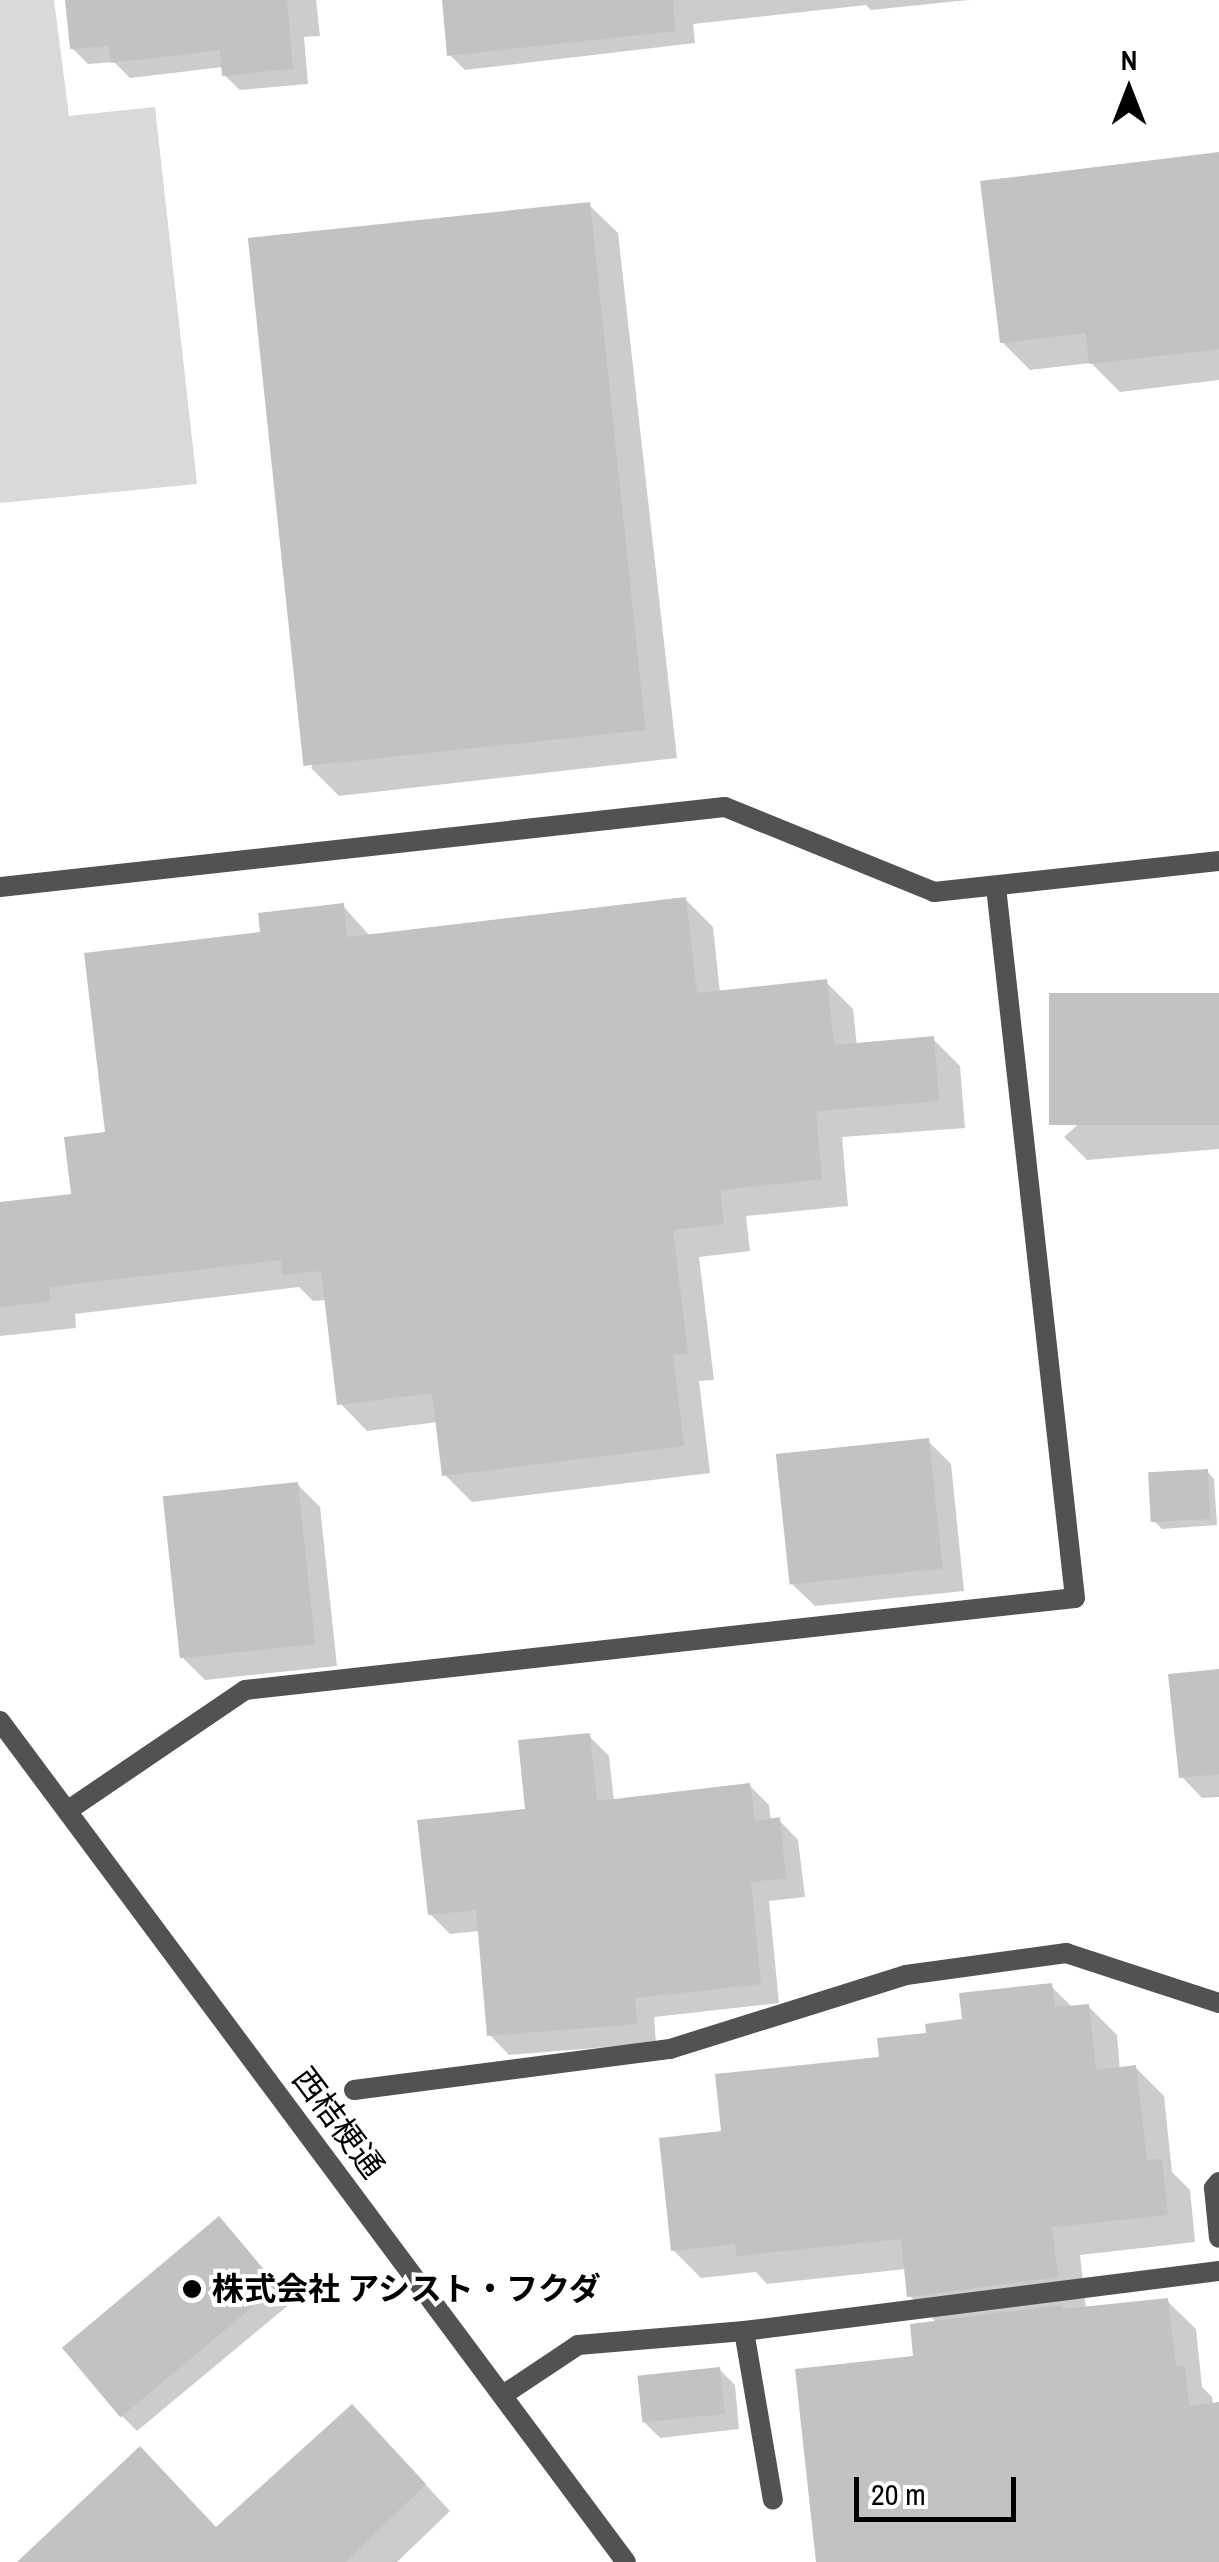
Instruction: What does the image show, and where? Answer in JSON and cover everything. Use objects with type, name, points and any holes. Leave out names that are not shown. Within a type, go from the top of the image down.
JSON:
[{"type":"street","points":[[0,886],[726,807],[934,892],[1219,861]]},
{"type":"street","points":[[67,1811],[245,1690],[1075,1598],[996,887]]},
{"type":"street","name":"西桔梗通","points":[[0,1721],[626,2562]]},
{"type":"street","points":[[354,2090],[670,2049],[906,1975],[1066,1953],[1219,2003]]},
{"type":"street","points":[[1219,2182],[1214,2188],[1219,2238]]},
{"type":"street","points":[[503,2395],[578,2345],[744,2330],[1219,2271]]},
{"type":"street","points":[[744,2330],[773,2500]]},
{"type":"shaded area","points":[[0,0],[54,0],[69,116],[155,107],[197,484],[0,503]]},
{"type":"building","points":[[65,0],[287,0],[293,69],[222,76],[220,50],[111,63],[109,46],[70,49]]},
{"type":"building","points":[[442,0],[673,0],[675,31],[447,56]]},
{"type":"building","points":[[1219,152],[1219,349],[1089,364],[1086,333],[1000,343],[980,181]]},
{"type":"building","points":[[590,202],[646,730],[303,766],[248,238]]},
{"type":"building","points":[[686,897],[697,993],[827,979],[834,1045],[934,1036],[939,1101],[816,1111],[822,1179],[720,1190],[724,1224],[673,1230],[688,1353],[673,1355],[684,1446],[442,1476],[432,1393],[337,1405],[321,1271],[283,1275],[281,1260],[49,1287],[50,1301],[0,1307],[0,1202],[71,1194],[64,1137],[105,1132],[84,953],[260,932],[258,913],[344,903],[347,937]]},
{"type":"building","points":[[1049,993],[1219,993],[1219,1125],[1049,1125]]},
{"type":"building","points":[[929,1438],[943,1568],[790,1584],[776,1454]]},
{"type":"building","points":[[1208,1469],[1211,1519],[1151,1522],[1148,1472]]},
{"type":"building","points":[[298,1482],[315,1644],[180,1658],[163,1496]]},
{"type":"building","points":[[1219,1669],[1219,1774],[1179,1778],[1168,1674]]},
{"type":"building","points":[[590,1733],[597,1801],[750,1783],[755,1821],[780,1817],[786,1878],[751,1882],[761,1984],[635,1998],[637,2024],[487,2036],[476,1910],[428,1915],[417,1820],[525,1809],[518,1740]]},
{"type":"building","points":[[1052,1983],[1055,2007],[1089,2004],[1096,2070],[1136,2065],[1147,2160],[1162,2159],[1168,2215],[1052,2227],[1058,2277],[907,2297],[901,2239],[736,2256],[735,2244],[671,2251],[659,2138],[721,2131],[715,2074],[879,2057],[877,2038],[926,2033],[925,2024],[962,2019],[959,1993]]},
{"type":"building","points":[[219,2216],[277,2286],[120,2417],[62,2348]]},
{"type":"building","points":[[1168,2298],[1176,2367],[1185,2366],[1189,2406],[1219,2402],[1219,2562],[816,2562],[795,2369],[913,2356],[910,2324],[1061,2305],[1062,2309]]},
{"type":"building","points":[[720,2367],[725,2414],[642,2422],[637,2376]]},
{"type":"building","points":[[352,2404],[426,2484],[346,2562],[17,2562],[140,2446],[216,2527]]},
{"type":"place","name":"株式会社 アシスト・フクダ","points":[[192,2289]]}]
